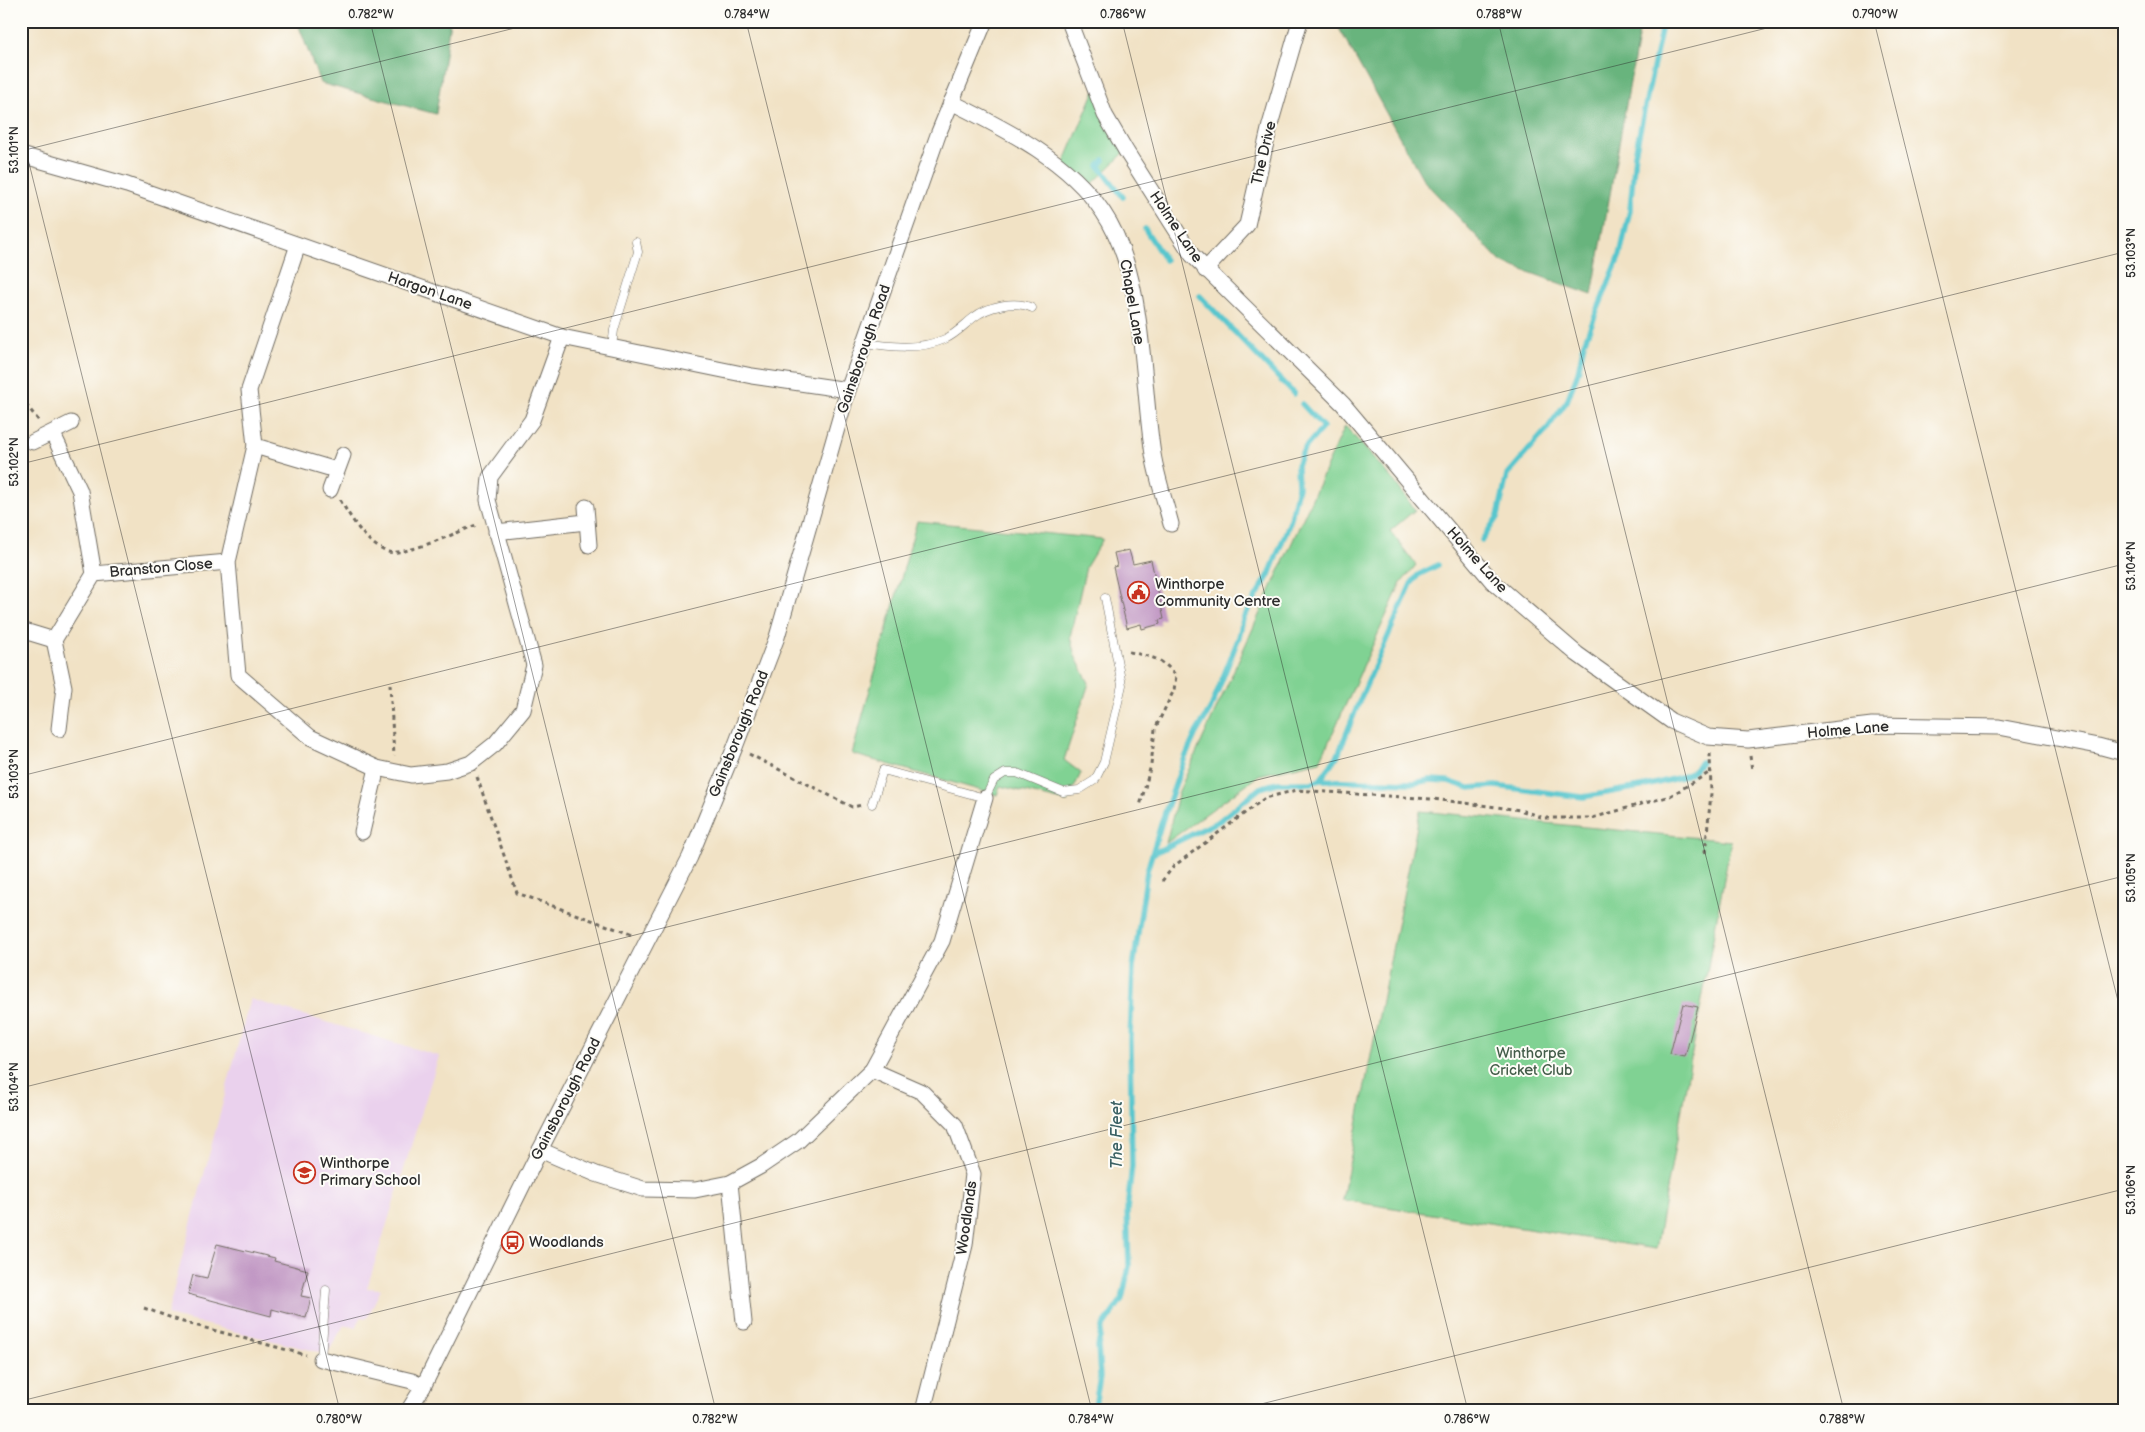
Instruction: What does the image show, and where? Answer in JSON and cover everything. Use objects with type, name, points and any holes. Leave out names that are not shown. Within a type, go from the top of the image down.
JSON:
[{"type":"street","name":"Gainsborough Road","points":[[408,1411],[423,1388],[540,1150],[690,857],[777,637],[848,390],[951,102],[985,21]]},
{"type":"street","name":"Holme Lane","points":[[1069,21],[1105,115],[1192,255],[1205,270],[1343,404],[1492,581],[1577,654],[1671,721],[1708,737],[1748,740],[1872,725],[1999,728],[2098,746],[2124,753]]},
{"type":"street","name":"The Drive","points":[[1205,270],[1247,225],[1270,125],[1300,21]]},
{"type":"street","name":"Chapel Lane","points":[[951,102],[1034,146],[1085,191],[1102,210],[1115,230],[1128,264],[1134,294],[1153,456],[1171,524]]},
{"type":"street","name":"Hargon Lane","points":[[21,155],[126,185],[562,337],[752,376],[848,390]]},
{"type":"street","points":[[298,245],[249,390],[255,446],[228,562],[238,675],[310,737],[377,768],[411,775],[447,771],[471,763],[495,744],[523,710],[534,664],[488,500],[490,477],[532,420],[562,337]]},
{"type":"street","points":[[33,442],[71,423]]},
{"type":"street","name":"Branston Close","points":[[52,434],[80,491],[94,574],[54,640]]},
{"type":"street","points":[[255,446],[336,470]]},
{"type":"street","points":[[330,490],[343,455]]},
{"type":"street","points":[[495,525],[586,515],[589,545]]},
{"type":"street","name":"Branston Close","points":[[94,574],[228,562]]},
{"type":"street","points":[[21,630],[54,640],[64,687],[60,729]]},
{"type":"street","points":[[362,832],[377,768]]},
{"type":"street","points":[[540,1150],[596,1174],[643,1189],[696,1190],[730,1183],[761,1166],[798,1141],[872,1070],[942,941],[985,798]]},
{"type":"street","name":"Woodlands","points":[[872,1070],[922,1092],[955,1124],[973,1174],[965,1244],[923,1411]]},
{"type":"street","points":[[730,1183],[744,1322]]},
{"type":"street","points":[[321,1359],[412,1382],[423,1388]]},
{"type":"lane","points":[[612,347],[614,330],[638,252],[636,242]]},
{"type":"lane","points":[[865,343],[900,347],[932,343],[946,339],[974,317],[995,308],[1014,304],[1032,308]]},
{"type":"lane","points":[[872,804],[884,770],[985,798],[994,780],[1005,773],[1017,774],[1063,792],[1079,790],[1095,780],[1104,762],[1122,685],[1105,598]]},
{"type":"lane","points":[[321,1359],[326,1290]]},
{"type":"path","points":[[21,398],[52,434]]},
{"type":"path","points":[[336,470],[338,496],[356,526],[370,541],[386,552],[403,552],[495,525]]},
{"type":"path","points":[[1114,650],[1156,657],[1168,664],[1176,676],[1174,690],[1155,729],[1151,765],[1140,806]]},
{"type":"path","points":[[390,684],[394,772]]},
{"type":"path","points":[[1705,853],[1712,771],[1708,737]]},
{"type":"path","points":[[735,746],[852,807],[872,804]]},
{"type":"path","points":[[471,763],[517,893],[646,940]]},
{"type":"path","points":[[1162,881],[1174,866],[1265,798],[1297,790],[1432,799],[1520,810],[1544,818],[1592,818],[1670,796],[1712,771]]},
{"type":"path","points":[[144,1308],[246,1341],[321,1359]]},
{"type":"shaded area","name":"Winthorpe Primary School","points":[[250,999],[439,1056],[367,1288],[381,1289],[367,1318],[361,1317],[356,1328],[344,1325],[327,1354],[167,1315]]},
{"type":"green space","points":[[297,21],[450,21],[436,114],[320,83]]},
{"type":"green space","points":[[1335,21],[1641,21],[1592,295],[1501,262],[1424,181]]},
{"type":"green space","points":[[1095,90],[1126,151],[1085,191],[1062,168]]},
{"type":"green space","points":[[1345,426],[1394,481],[1415,510],[1390,531],[1416,565],[1401,583],[1320,761],[1259,775],[1166,843],[1179,791]]},
{"type":"green space","points":[[917,521],[1103,539],[1086,567],[1070,637],[1075,656],[1089,683],[1064,760],[1081,773],[1067,802],[1000,786],[997,795],[852,754]]},
{"type":"green space","name":"Winthorpe Cricket Club","points":[[1420,811],[1731,841],[1656,1249],[1342,1200]]},
{"type":"water","points":[[1614,21],[1639,21],[1632,29],[1625,30]]},
{"type":"building","name":"Winthorpe Community Centre","points":[[1129,550],[1133,564],[1151,560],[1164,619],[1159,620],[1160,624],[1142,629],[1141,624],[1127,628],[1113,567],[1117,566],[1114,553]]},
{"type":"building","points":[[1683,1004],[1698,1007],[1685,1057],[1670,1054]]},
{"type":"building","points":[[217,1244],[275,1258],[274,1261],[308,1270],[301,1296],[311,1298],[306,1318],[272,1309],[271,1316],[188,1294],[193,1275],[207,1278]]},
{"type":"waterway","points":[[1482,540],[1498,516],[1507,475],[1547,429],[1567,401],[1578,372],[1584,343],[1620,255],[1630,210],[1635,154],[1663,21]]},
{"type":"waterway","points":[[1104,160],[1099,166],[1123,197]]},
{"type":"waterway","points":[[1145,229],[1165,260]]},
{"type":"waterway","points":[[1200,296],[1294,394]]},
{"type":"waterway","name":"The Fleet","points":[[1094,1411],[1100,1377],[1098,1346],[1102,1328],[1122,1299],[1129,1267],[1127,1210],[1132,1166],[1130,1039],[1133,968],[1147,871],[1162,821],[1184,760],[1196,733],[1210,710],[1239,637],[1243,619],[1269,575],[1291,519],[1298,487],[1297,465],[1304,449],[1323,427],[1302,404]]},
{"type":"waterway","points":[[1154,853],[1219,821],[1260,788],[1277,783],[1312,783],[1320,780],[1338,755],[1411,584],[1418,575],[1438,565]]},
{"type":"waterway","points":[[1320,780],[1414,783],[1430,780],[1448,781],[1469,788],[1495,786],[1583,797],[1646,786],[1681,777],[1691,773],[1701,762]]},
{"type":"place","name":"Winthorpe Community Centre","points":[[1139,593]]},
{"type":"place","name":"Winthorpe Primary School","points":[[304,1172]]},
{"type":"place","name":"Woodlands","points":[[513,1242]]}]
